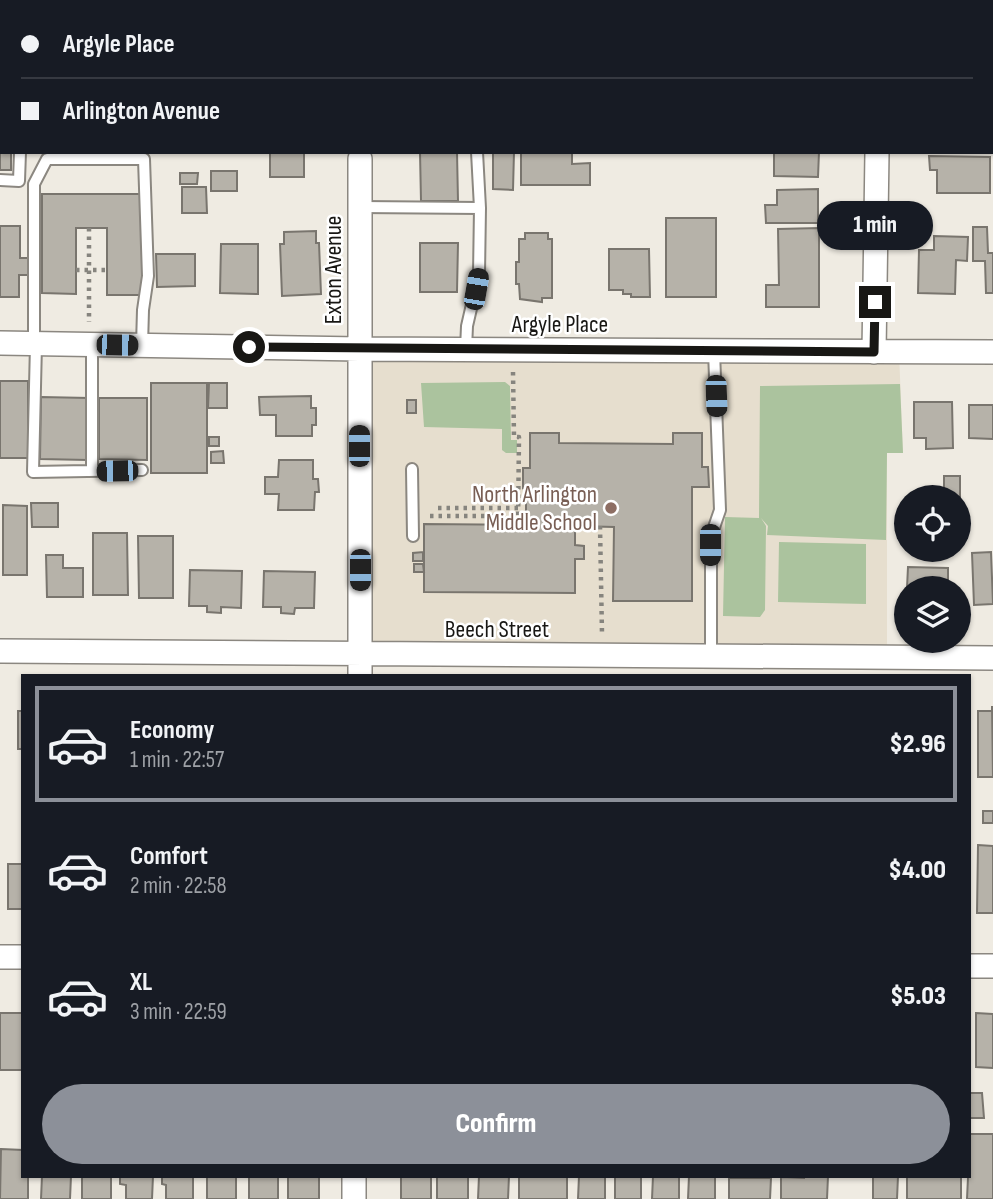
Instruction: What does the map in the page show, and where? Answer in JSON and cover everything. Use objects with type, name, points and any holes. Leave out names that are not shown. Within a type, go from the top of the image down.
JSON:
[{"type":"street","points":[[874,352],[877,154]]},
{"type":"street","name":"Exton Avenue","points":[[360,665],[360,207],[367,156]]},
{"type":"street","name":"Argyle Place","points":[[0,343],[359,349],[993,352]]},
{"type":"street","name":"Beech Street","points":[[0,651],[360,665],[602,656],[993,658]]},
{"type":"street","points":[[0,957],[21,957]]},
{"type":"street","points":[[971,966],[993,966]]},
{"type":"street","points":[[354,1178],[354,1199]]},
{"type":"lane","points":[[0,180],[19,181],[20,154]]},
{"type":"lane","points":[[466,349],[467,326],[479,274],[477,154]]},
{"type":"lane","points":[[142,345],[148,276],[144,159],[47,159],[34,184],[33,472],[142,470]]},
{"type":"lane","points":[[360,207],[480,208]]},
{"type":"lane","points":[[91,345],[92,471]]},
{"type":"lane","points":[[711,657],[710,545],[720,510],[714,351]]},
{"type":"lane","points":[[412,469],[413,536]]},
{"type":"path","points":[[89,228],[91,345]]},
{"type":"path","points":[[76,270],[107,270]]},
{"type":"path","points":[[512,350],[514,437],[519,438],[521,479],[518,524]]},
{"type":"path","points":[[438,508],[518,508]]},
{"type":"path","points":[[466,508],[466,516]]},
{"type":"path","points":[[429,524],[430,516],[496,516],[496,524]]},
{"type":"path","points":[[600,526],[602,656]]},
{"type":"shaded area","points":[[359,349],[899,352],[903,453],[887,453],[887,658],[360,655]]},
{"type":"green space","points":[[505,382],[510,386],[511,440],[517,440],[517,453],[506,453],[502,450],[502,429],[424,427],[421,383]]},
{"type":"green space","points":[[900,384],[903,453],[887,453],[886,540],[767,535],[768,526],[761,518],[766,526],[765,610],[760,617],[723,616],[725,517],[759,518],[760,386]]},
{"type":"green space","points":[[779,542],[866,544],[866,604],[778,602]]},
{"type":"building","points":[[0,154],[11,154],[11,170],[0,170]]},
{"type":"building","points":[[270,154],[304,154],[304,177],[270,177]]},
{"type":"building","points":[[420,154],[457,154],[458,201],[421,201]]},
{"type":"building","points":[[493,154],[514,154],[513,190],[493,189]]},
{"type":"building","points":[[521,154],[572,154],[572,164],[590,163],[590,185],[521,185]]},
{"type":"building","points":[[774,154],[819,154],[818,177],[774,176]]},
{"type":"building","points":[[929,156],[990,157],[990,193],[937,193],[937,170],[930,170]]},
{"type":"building","points":[[211,171],[237,171],[237,191],[211,191]]},
{"type":"building","points":[[180,173],[198,173],[197,184],[180,184]]},
{"type":"building","points":[[182,187],[206,187],[207,213],[182,213]]},
{"type":"building","points":[[818,189],[818,223],[766,223],[765,205],[777,205],[777,190]]},
{"type":"building","points":[[42,194],[142,194],[142,295],[107,295],[107,228],[76,228],[76,294],[42,293]]},
{"type":"building","points":[[666,218],[716,218],[716,297],[666,297]]},
{"type":"building","points":[[0,226],[20,226],[20,258],[28,258],[28,275],[19,275],[19,297],[0,297]]},
{"type":"building","points":[[973,227],[987,227],[988,253],[993,253],[993,293],[986,293],[985,261],[973,261]]},
{"type":"building","points":[[819,228],[819,307],[766,307],[766,285],[779,285],[778,229]]},
{"type":"building","points":[[316,231],[321,294],[282,296],[280,244],[284,244],[284,232]]},
{"type":"building","points":[[525,233],[548,233],[548,239],[552,239],[552,298],[542,298],[542,302],[520,299],[519,284],[516,284],[519,239],[525,239]]},
{"type":"building","points":[[934,236],[968,237],[967,261],[956,260],[955,294],[918,293],[919,250],[934,250]]},
{"type":"building","points":[[420,243],[458,243],[457,292],[420,292]]},
{"type":"building","points":[[221,244],[258,244],[258,294],[220,293]]},
{"type":"building","points":[[609,249],[649,249],[650,297],[631,297],[631,294],[623,294],[623,290],[609,290]]},
{"type":"building","points":[[156,254],[195,254],[195,286],[157,287]]},
{"type":"building","points":[[0,381],[28,381],[28,458],[0,458]]},
{"type":"building","points":[[151,383],[207,383],[207,473],[151,473]]},
{"type":"building","points":[[209,383],[227,383],[227,408],[208,408]]},
{"type":"building","points":[[311,396],[311,408],[316,408],[316,425],[312,425],[312,436],[276,436],[276,415],[260,415],[259,397]]},
{"type":"building","points":[[41,397],[89,398],[88,460],[40,459]]},
{"type":"building","points":[[99,398],[147,398],[147,460],[99,459]]},
{"type":"building","points":[[407,400],[416,400],[416,413],[407,413]]},
{"type":"building","points":[[914,402],[952,402],[953,448],[926,449],[926,438],[914,438]]},
{"type":"building","points":[[969,405],[993,405],[993,439],[969,438]]},
{"type":"building","points":[[530,433],[559,433],[559,443],[673,444],[673,433],[702,433],[702,467],[708,467],[709,487],[692,487],[692,601],[613,601],[614,527],[575,526],[575,545],[584,546],[584,559],[575,559],[575,593],[424,592],[424,524],[526,525],[523,468],[530,468]]},
{"type":"building","points":[[209,437],[219,437],[219,446],[209,446]]},
{"type":"building","points":[[223,451],[224,463],[211,463],[211,452]]},
{"type":"building","points":[[279,460],[313,460],[313,479],[318,479],[319,492],[315,492],[314,510],[278,510],[279,494],[265,494],[265,477],[278,477]]},
{"type":"building","points":[[944,476],[960,476],[960,485],[944,485]]},
{"type":"building","points":[[31,503],[58,503],[58,527],[32,527]]},
{"type":"building","points":[[3,505],[27,506],[27,575],[3,575]]},
{"type":"building","points":[[93,533],[127,533],[128,595],[93,595]]},
{"type":"building","points":[[138,536],[173,536],[173,598],[139,598]]},
{"type":"building","points":[[423,552],[423,561],[413,561],[413,553]]},
{"type":"building","points":[[991,552],[993,604],[974,605],[972,553]]},
{"type":"building","points":[[46,555],[63,555],[63,568],[83,568],[83,597],[47,597]]},
{"type":"building","points":[[414,564],[423,564],[424,572],[414,572]]},
{"type":"building","points":[[908,567],[948,568],[948,576],[908,576]]},
{"type":"building","points":[[190,570],[242,571],[241,608],[221,607],[221,613],[207,612],[207,606],[189,606]]},
{"type":"building","points":[[264,571],[315,572],[314,608],[295,608],[294,614],[281,613],[281,607],[263,607]]},
{"type":"building","points":[[992,706],[993,777],[978,777],[978,711],[992,711]]},
{"type":"building","points":[[18,711],[21,711],[21,749],[18,749]]},
{"type":"building","points":[[983,811],[993,811],[993,823],[983,823]]},
{"type":"building","points":[[978,845],[993,846],[993,913],[977,913]]},
{"type":"building","points":[[8,864],[21,864],[21,909],[8,909]]},
{"type":"building","points":[[0,1013],[21,1013],[21,1070],[0,1070]]},
{"type":"building","points":[[976,1013],[993,1014],[993,1068],[976,1067]]},
{"type":"building","points":[[971,1093],[982,1093],[984,1118],[971,1118]]},
{"type":"building","points":[[971,1134],[993,1134],[993,1199],[967,1199],[968,1178],[971,1178]]},
{"type":"building","points":[[1,1149],[21,1150],[21,1178],[28,1178],[28,1199],[0,1199]]},
{"type":"building","points":[[42,1178],[71,1178],[70,1199],[41,1199]]},
{"type":"building","points":[[82,1178],[111,1178],[111,1199],[82,1199]]},
{"type":"building","points":[[120,1178],[153,1178],[152,1199],[126,1199],[126,1185],[120,1184]]},
{"type":"building","points":[[162,1178],[193,1178],[193,1199],[166,1199],[166,1185],[162,1184]]},
{"type":"building","points":[[207,1178],[236,1178],[236,1199],[207,1199]]},
{"type":"building","points":[[249,1178],[278,1178],[278,1199],[249,1199]]},
{"type":"building","points":[[288,1178],[319,1178],[319,1199],[288,1199]]},
{"type":"building","points":[[401,1178],[431,1178],[431,1199],[401,1199]]},
{"type":"building","points":[[437,1178],[468,1178],[468,1199],[437,1199]]},
{"type":"building","points":[[479,1178],[509,1178],[508,1199],[478,1199]]},
{"type":"building","points":[[519,1178],[567,1178],[567,1199],[519,1199]]},
{"type":"building","points":[[579,1178],[605,1178],[605,1199],[578,1199]]},
{"type":"building","points":[[615,1178],[641,1178],[641,1199],[615,1199]]},
{"type":"building","points":[[653,1178],[679,1178],[679,1199],[652,1199]]},
{"type":"building","points":[[689,1178],[715,1178],[715,1199],[688,1199]]},
{"type":"building","points":[[729,1178],[771,1178],[770,1199],[729,1199]]},
{"type":"building","points":[[781,1178],[828,1178],[827,1199],[781,1199]]},
{"type":"building","points":[[873,1178],[898,1178],[897,1199],[873,1199]]},
{"type":"building","points":[[907,1178],[961,1178],[961,1199],[907,1199]]},
{"type":"place","name":"North Arlington Middle School","points":[[611,508]]},
{"type":"route","points":[[249,347],[874,352],[875,302]]}]
